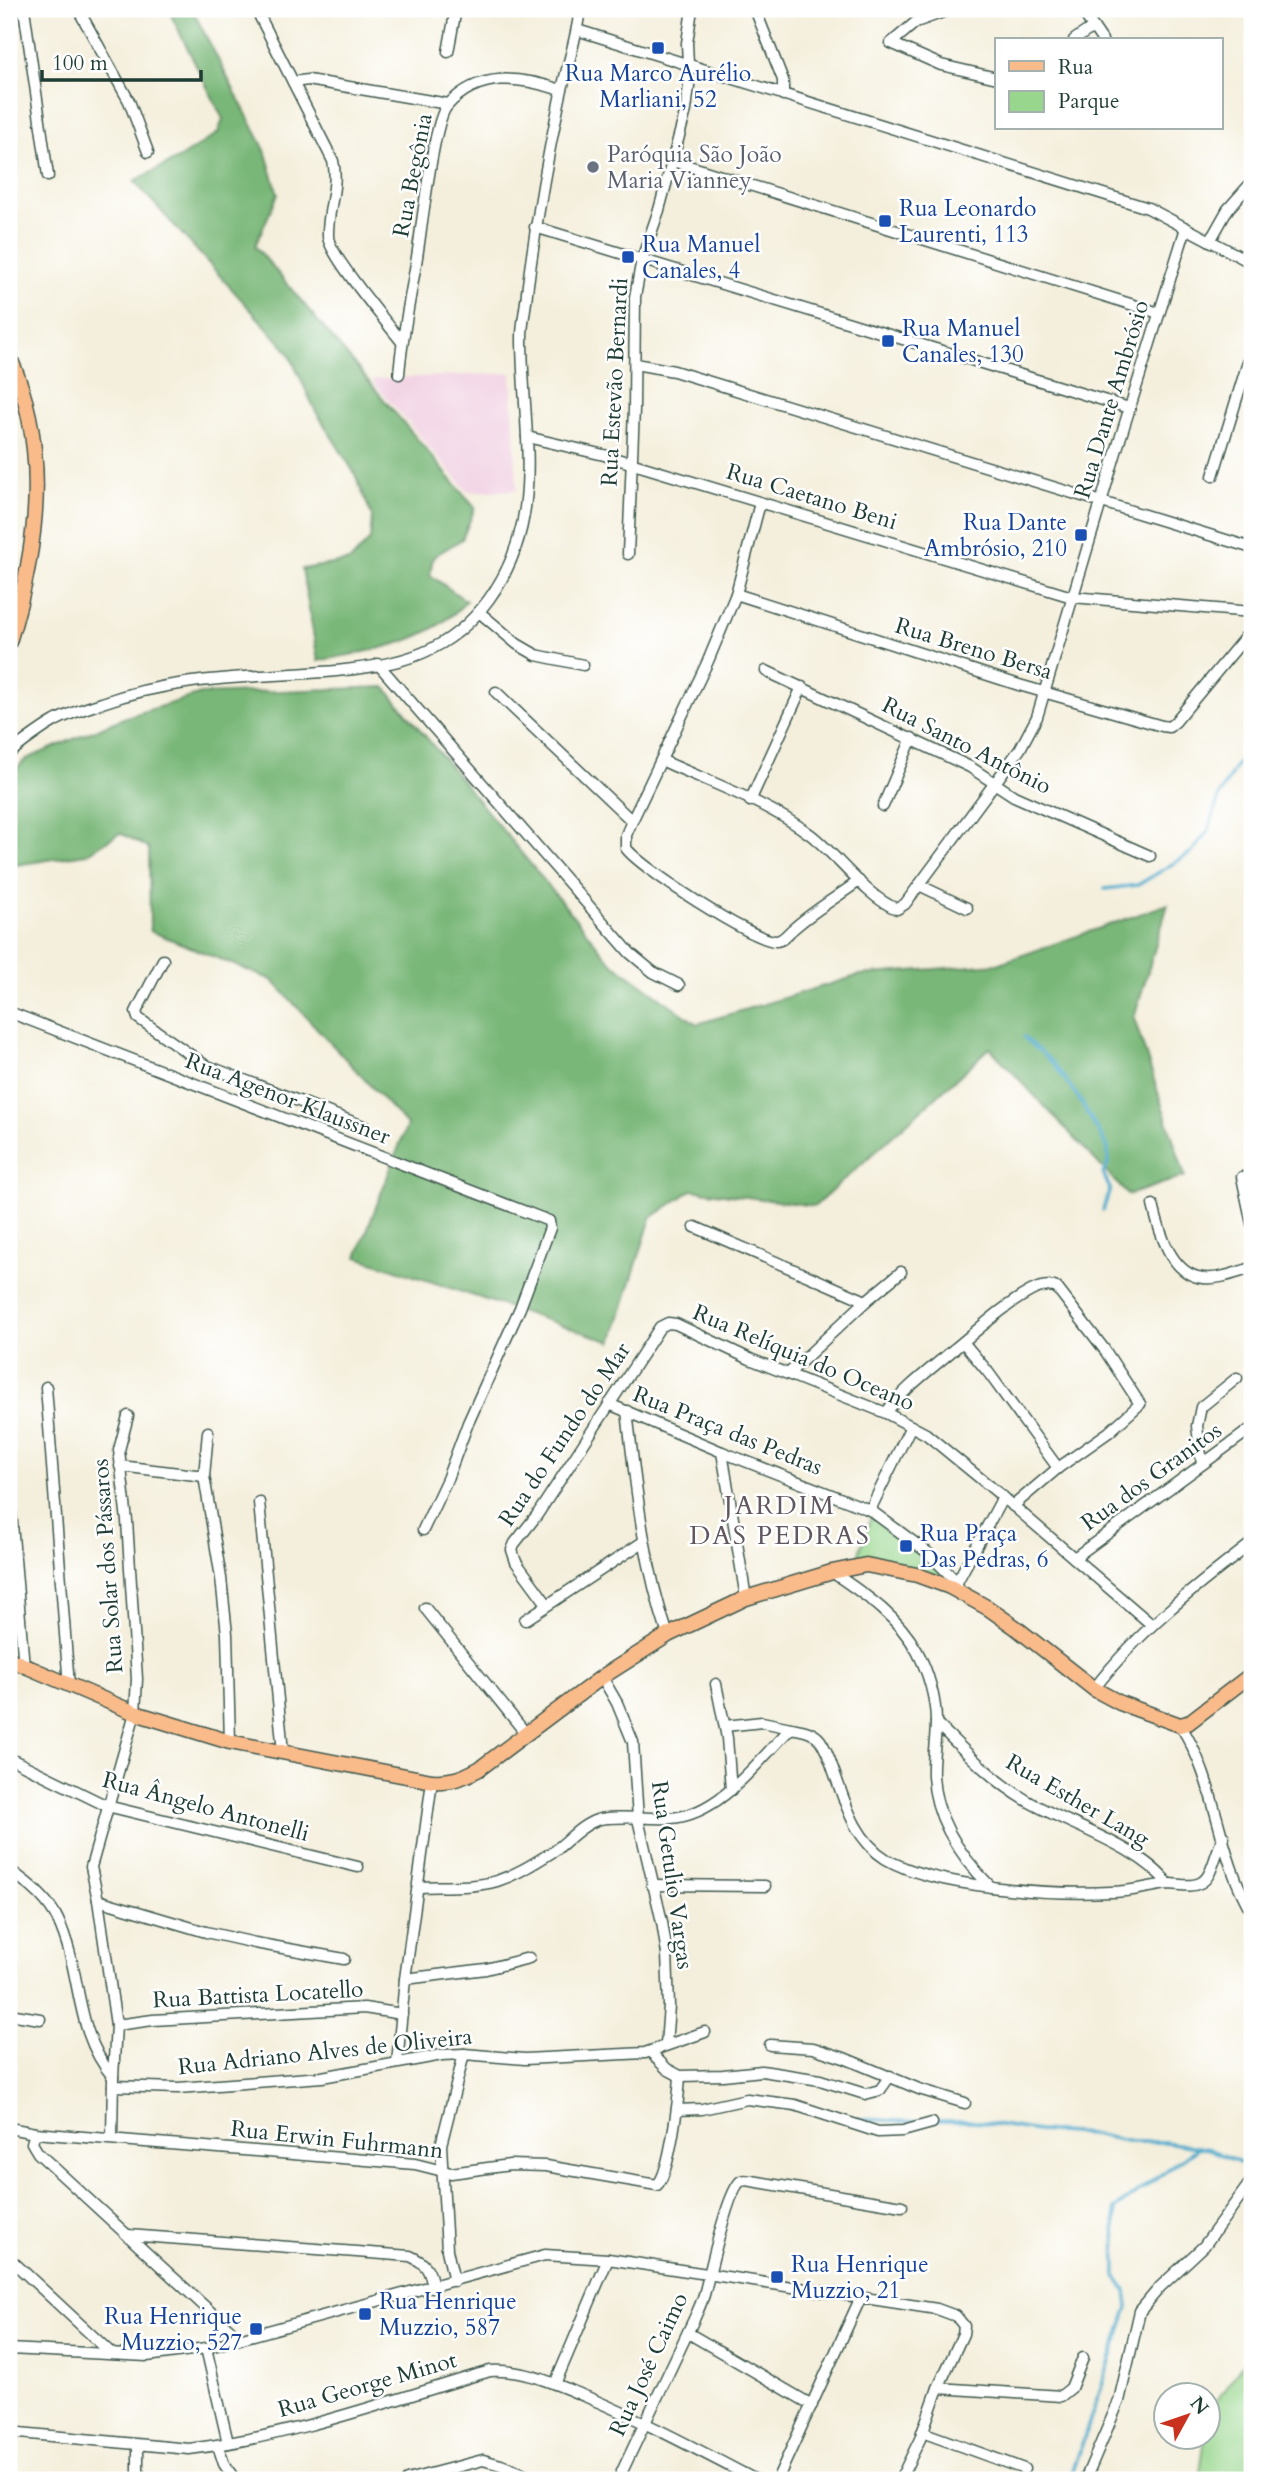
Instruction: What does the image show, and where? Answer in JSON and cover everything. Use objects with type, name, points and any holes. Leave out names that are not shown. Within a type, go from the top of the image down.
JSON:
[{"type":"main road","points":[[9,356],[22,387],[27,408],[37,478],[36,520],[30,563],[9,642]]},
{"type":"main road","points":[[9,1659],[135,1713],[230,1742],[432,1781],[450,1782],[463,1778],[527,1735],[602,1677],[668,1635],[746,1598],[832,1572],[866,1565],[897,1570],[959,1588],[1015,1626],[1094,1689],[1120,1703],[1184,1724],[1252,1674]]},
{"type":"street","points":[[24,9],[48,176]]},
{"type":"street","points":[[78,9],[129,101],[148,152]]},
{"type":"street","points":[[256,9],[333,160],[337,175],[328,241],[337,257],[402,342]]},
{"type":"street","points":[[448,52],[456,9]]},
{"type":"street","points":[[9,753],[58,720],[135,691],[206,679],[296,674],[378,664],[436,649],[467,626],[479,612],[505,577],[523,527],[526,507],[527,437],[522,335],[535,227],[561,90],[580,9]]},
{"type":"street","name":"Rua Estevão Bernardi","points":[[628,554],[635,297],[642,259],[673,162],[686,110],[689,86],[687,43],[692,9]]},
{"type":"street","points":[[755,9],[783,80],[783,95]]},
{"type":"street","points":[[952,9],[916,22],[891,43],[941,65],[995,78]]},
{"type":"street","points":[[1081,9],[1101,38]]},
{"type":"street","points":[[1245,9],[1252,20]]},
{"type":"street","points":[[1077,38],[1093,27]]},
{"type":"street","points":[[577,30],[1127,201],[1160,214],[1252,263]]},
{"type":"street","name":"Rua Begônia","points":[[399,374],[440,118],[448,104],[475,86],[494,79],[527,82],[561,90]]},
{"type":"street","points":[[293,82],[309,80],[448,104]]},
{"type":"street","points":[[673,162],[1159,313]]},
{"type":"street","points":[[1210,241],[1228,209],[1252,182]]},
{"type":"street","points":[[535,227],[1129,408]]},
{"type":"street","name":"Rua Dante Ambrósio","points":[[859,881],[890,906],[898,909],[909,900],[1028,737],[1045,692],[1129,408],[1186,228]]},
{"type":"street","points":[[1213,476],[1252,349]]},
{"type":"street","points":[[635,363],[674,371],[1252,548]]},
{"type":"street","name":"Rua Caetano Beni","points":[[527,437],[604,455],[1072,597],[1252,612]]},
{"type":"street","points":[[661,760],[789,821],[813,836],[859,881],[780,941],[750,933],[703,905],[629,853],[625,844],[632,821],[708,661],[736,594],[760,503]]},
{"type":"street","name":"Rua Breno Bersa","points":[[736,594],[900,648],[1169,727],[1217,674],[1252,629]]},
{"type":"street","points":[[479,612],[517,644],[536,655],[583,665]]},
{"type":"street","points":[[378,664],[630,953],[653,972],[679,985]]},
{"type":"street","name":"Rua Santo Antônio","points":[[766,671],[912,738],[996,782],[1014,796],[1150,856]]},
{"type":"street","points":[[750,801],[802,687]]},
{"type":"street","points":[[496,692],[632,821]]},
{"type":"street","points":[[883,806],[912,738]]},
{"type":"street","points":[[919,885],[967,908]]},
{"type":"street","points":[[163,960],[136,1012],[138,1018],[208,1066],[366,1127]]},
{"type":"street","name":"Rua Agenor Klaussner","points":[[9,1012],[549,1221],[551,1225],[520,1308],[423,1530]]},
{"type":"street","points":[[199,1086],[208,1066]]},
{"type":"street","points":[[1242,1177],[1252,1224]]},
{"type":"street","points":[[1153,1205],[1162,1240],[1185,1271],[1194,1277],[1206,1279],[1252,1268]]},
{"type":"street","points":[[695,1227],[866,1301]]},
{"type":"street","points":[[788,1374],[901,1272]]},
{"type":"street","points":[[886,1413],[901,1396],[963,1342],[1030,1292],[1052,1286],[1061,1292],[1092,1332],[1139,1404],[1109,1432],[1058,1468],[1013,1506]]},
{"type":"street","name":"Rua Relíquia do Oceano","points":[[663,1324],[676,1324],[788,1374],[886,1413],[937,1442],[1152,1625]]},
{"type":"street","name":"Rua do Fundo do Mar","points":[[547,1604],[514,1557],[513,1546],[537,1516],[663,1324]]},
{"type":"street","points":[[963,1342],[1058,1468]]},
{"type":"street","points":[[1202,1464],[1197,1426],[1201,1407],[1237,1378]]},
{"type":"street","points":[[46,1387],[69,1686]]},
{"type":"street","name":"Rua Praça das Pedras","points":[[609,1404],[870,1510],[927,1552],[959,1588]]},
{"type":"street","points":[[627,1411],[643,1542],[655,1597],[668,1635]]},
{"type":"street","name":"Rua Solar dos Pássaros","points":[[112,2138],[116,2025],[91,1867],[135,1713],[137,1679],[127,1521],[120,1466],[120,1443],[128,1416]]},
{"type":"street","points":[[870,1510],[911,1426]]},
{"type":"street","name":"Rua dos Granitos","points":[[1074,1558],[1252,1428]]},
{"type":"street","points":[[208,1432],[204,1476],[227,1633],[230,1742]]},
{"type":"street","points":[[722,1452],[746,1598]]},
{"type":"street","points":[[120,1466],[204,1476]]},
{"type":"street","points":[[9,1487],[24,1667]]},
{"type":"street","points":[[959,1588],[1003,1497]]},
{"type":"street","points":[[259,1502],[283,1752]]},
{"type":"street","points":[[525,1620],[643,1542]]},
{"type":"street","points":[[1094,1689],[1118,1659],[1180,1599],[1252,1543]]},
{"type":"street","points":[[832,1572],[880,1605],[909,1638],[922,1661],[936,1707],[933,1779],[945,1821],[962,1853],[992,1887]]},
{"type":"street","points":[[425,1608],[527,1735]]},
{"type":"street","name":"Rua Getulio Vargas","points":[[602,1677],[617,1703],[633,1742],[638,1819],[667,1954],[666,2045]]},
{"type":"street","points":[[716,1684],[725,1726],[731,1790]]},
{"type":"street","points":[[725,1726],[762,1722],[805,1730],[820,1740],[851,1819],[870,1845],[885,1858],[924,1874],[992,1887],[1111,1892],[1168,1884],[1193,1885],[1209,1877],[1214,1856],[1224,1838]]},
{"type":"street","name":"Rua Esther Lang","points":[[936,1723],[979,1766],[1003,1785],[1061,1819],[1140,1859],[1153,1867],[1168,1884]]},
{"type":"street","points":[[1184,1724],[1205,1774],[1234,1871],[1252,1912]]},
{"type":"street","points":[[418,1887],[495,1882],[514,1875],[570,1840],[594,1821],[607,1818],[686,1816],[716,1803],[791,1728]]},
{"type":"street","name":"Rua Ângelo Antonelli","points":[[9,1758],[107,1805],[358,1867]]},
{"type":"street","points":[[397,2063],[405,1979],[432,1781]]},
{"type":"street","points":[[9,1870],[30,1887],[57,1917],[67,1943],[93,2049],[113,2081]]},
{"type":"street","points":[[652,1885],[765,1886]]},
{"type":"street","points":[[98,1900],[206,1932],[344,1959]]},
{"type":"street","points":[[405,1979],[486,1969],[529,1958]]},
{"type":"street","name":"Rua Battista Locatello","points":[[116,2025],[153,2020],[364,2008],[402,2014]]},
{"type":"street","points":[[9,2014],[40,2019]]},
{"type":"street","name":"Rua Adriano Alves de Oliveira","points":[[113,2081],[178,2088],[322,2077],[418,2058],[464,2054],[525,2059],[654,2052],[666,2045],[705,2032]]},
{"type":"street","points":[[770,2045],[813,2048],[919,2089],[965,2103]]},
{"type":"street","points":[[654,2052],[655,2057],[667,2069],[680,2076],[775,2072],[820,2080],[865,2094],[880,2090],[890,2076]]},
{"type":"street","points":[[454,2281],[447,2250],[441,2145],[464,2054]]},
{"type":"street","points":[[680,2076],[677,2110],[702,2109],[747,2099],[795,2105],[878,2132],[903,2131],[932,2123]]},
{"type":"street","name":"Rua Erwin Fuhrmann","points":[[9,2128],[35,2133],[415,2164],[460,2173],[510,2165],[546,2166],[657,2185],[660,2184],[677,2110]]},
{"type":"street","points":[[35,2133],[32,2143],[38,2153],[240,2339]]},
{"type":"street","points":[[1086,2480],[1119,2401],[1140,2311],[1160,2287],[1204,2246],[1252,2180]]},
{"type":"street","name":"Rua José Caimo","points":[[618,2480],[688,2333],[705,2290],[728,2210],[742,2181],[902,2206]]},
{"type":"street","points":[[128,2235],[411,2256],[422,2261],[430,2271],[433,2287]]},
{"type":"street","points":[[9,2349],[147,2356],[206,2348],[545,2255],[608,2259],[944,2311],[962,2322],[963,2334],[900,2480]]},
{"type":"street","points":[[9,2258],[111,2354]]},
{"type":"street","points":[[555,2384],[608,2259]]},
{"type":"street","points":[[777,2480],[861,2297]]},
{"type":"street","points":[[688,2333],[812,2405]]},
{"type":"street","points":[[206,2348],[224,2464],[235,2480]]},
{"type":"street","points":[[938,2388],[1061,2396],[1072,2388],[1083,2358]]},
{"type":"street","name":"Rua George Minot","points":[[9,2432],[189,2449],[223,2444],[330,2418],[490,2371],[508,2370],[555,2384],[645,2421],[756,2480]]},
{"type":"street","points":[[922,2432],[1024,2469]]},
{"type":"street","points":[[138,2445],[138,2480]]},
{"type":"street","points":[[407,2480],[483,2460],[540,2480]]},
{"type":"shaded area","points":[[511,373],[517,490],[468,492],[373,379]]},
{"type":"green space","points":[[168,9],[192,9],[265,150],[278,194],[255,246],[475,508],[462,539],[433,557],[430,575],[466,601],[451,616],[417,636],[378,649],[318,661],[302,569],[350,561],[370,540],[372,516],[355,474],[315,410],[288,351],[134,181],[178,159],[218,133],[223,119]]},
{"type":"green space","points":[[385,687],[611,962],[697,1024],[860,975],[997,964],[1168,904],[1134,1018],[1185,1176],[1128,1195],[990,1048],[815,1206],[692,1190],[651,1218],[612,1342],[357,1257],[407,1125],[272,980],[150,931],[149,848],[120,833],[86,854],[9,866],[9,776],[26,759],[126,717],[201,694]]},
{"type":"green space","points":[[872,1513],[902,1533],[954,1583],[857,1559]]},
{"type":"green space","points":[[1252,2350],[1252,2480],[1199,2480],[1203,2450],[1222,2450],[1222,2393]]},
{"type":"waterway","points":[[1105,889],[1138,885],[1192,852],[1208,831],[1220,794],[1238,763],[1252,750]]},
{"type":"waterway","points":[[1024,1037],[1053,1063],[1078,1097],[1108,1148],[1108,1164],[1103,1173],[1110,1189],[1103,1210]]},
{"type":"waterway","points":[[854,2119],[920,2122]]},
{"type":"waterway","points":[[934,2121],[974,2121],[1038,2131],[1092,2134],[1131,2142],[1165,2142],[1210,2149],[1252,2169]]},
{"type":"waterway","points":[[1070,2480],[1128,2307],[1126,2291],[1116,2276],[1115,2209],[1197,2148]]},
{"type":"place","name":"Rua Marco Aurélio Marliani, 52","points":[[658,48]]},
{"type":"place","name":"Paróquia São João Maria Vianney","points":[[593,167]]},
{"type":"place","name":"Rua Leonardo Laurenti, 113","points":[[885,221]]},
{"type":"place","name":"Rua Manuel Canales, 4","points":[[628,257]]},
{"type":"place","name":"Rua Manuel Canales, 130","points":[[888,341]]},
{"type":"place","name":"Rua Dante Ambrósio, 210","points":[[1081,535]]},
{"type":"place","name":"Rua Praça Das Pedras, 6","points":[[906,1546]]},
{"type":"place","name":"Rua Henrique Muzzio, 21","points":[[777,2277]]},
{"type":"place","name":"Rua Henrique Muzzio, 587","points":[[365,2314]]},
{"type":"place","name":"Rua Henrique Muzzio, 527","points":[[256,2329]]},
{"type":"district","name":"JARDIM DAS PEDRAS","points":[[780,1520]]}]
